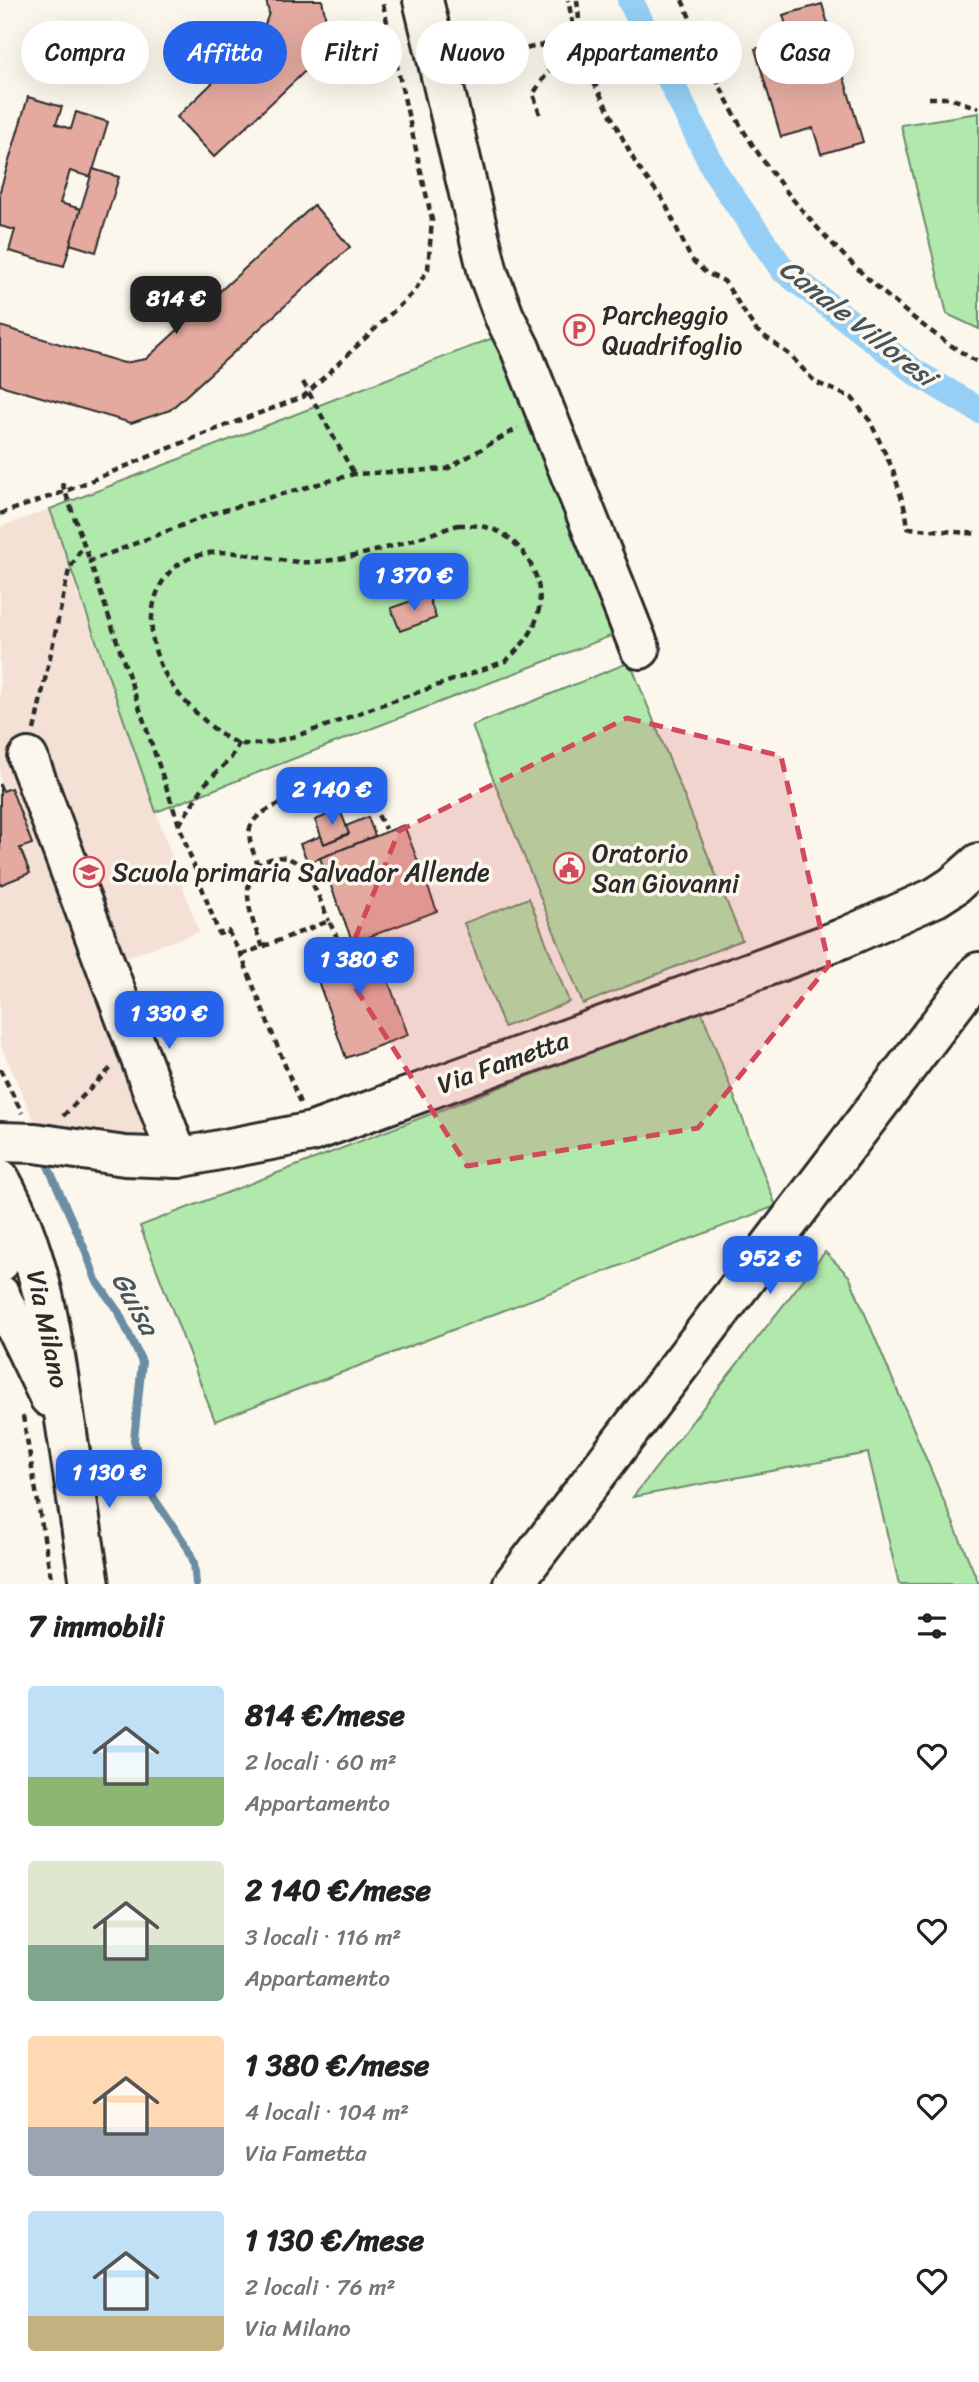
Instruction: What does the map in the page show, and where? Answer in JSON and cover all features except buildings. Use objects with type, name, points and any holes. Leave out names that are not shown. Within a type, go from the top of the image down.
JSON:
[{"type":"street","points":[[423,0],[491,282],[640,649]]},
{"type":"street","points":[[28,758],[178,1158]]},
{"type":"street","name":"Via Fametta","points":[[0,1142],[40,1143],[111,1154],[178,1158],[312,1132],[841,939],[936,897],[979,863]]},
{"type":"street","points":[[513,1584],[979,972]]},
{"type":"street","name":"Via Milano","points":[[0,1179],[19,1220],[15,1313],[69,1444],[90,1584]]},
{"type":"street","name":"Via Milano","points":[[0,1204],[0,1262]]},
{"type":"street","points":[[0,1288],[24,1291],[32,1296],[15,1313]]},
{"type":"path","points":[[0,514],[66,491],[211,431],[303,397],[414,292],[428,269],[432,220],[382,0]]},
{"type":"path","points":[[568,0],[572,21]]},
{"type":"path","points":[[577,0],[582,48],[588,71],[637,166],[664,201],[691,259],[706,272],[724,281],[756,330],[790,355],[815,382],[852,398],[870,421],[893,470],[908,528],[979,534]]},
{"type":"path","points":[[682,0],[738,121],[768,167],[804,212],[830,241],[905,310],[979,363]]},
{"type":"path","points":[[540,114],[533,94],[543,80]]},
{"type":"path","points":[[929,98],[949,98],[979,107]]},
{"type":"path","points":[[303,382],[354,474]]},
{"type":"path","points":[[90,561],[214,513],[354,474],[447,469],[528,422]]},
{"type":"path","points":[[62,483],[219,934],[228,931],[241,955],[312,1132]]},
{"type":"path","points":[[458,525],[472,525],[500,532],[530,561],[539,588],[538,616],[526,642],[506,661],[286,739],[239,743],[220,734],[187,705],[174,689],[150,634],[157,592],[166,575],[187,560],[208,552],[313,562],[343,558],[458,525]]},
{"type":"path","points":[[28,758],[69,570],[84,544]]},
{"type":"path","points":[[179,825],[205,784],[231,758],[239,743]]},
{"type":"path","points":[[258,866],[250,838],[250,829],[256,818],[309,790],[327,785],[356,790],[370,802],[386,829]]},
{"type":"path","points":[[263,947],[248,904],[250,883],[252,873],[258,866],[279,857],[297,863],[305,873],[340,944]]},
{"type":"path","points":[[241,955],[329,921]]},
{"type":"path","points":[[40,1143],[55,1124],[116,1064],[130,1030]]},
{"type":"highlighted area","points":[[627,718],[781,756],[829,965],[698,1128],[467,1166],[343,968],[399,831]]},
{"type":"shaded area","name":"Scuola primaria Salvador Allende","points":[[50,509],[69,570],[199,932],[91,969],[155,1139],[35,1123],[0,1043],[0,527]]},
{"type":"green space","points":[[979,113],[979,329],[947,314],[901,125]]},
{"type":"green space","points":[[498,336],[621,632],[156,812],[50,509]]},
{"type":"green space","points":[[630,662],[742,940],[583,1004],[472,726]]},
{"type":"green space","points":[[529,898],[569,1002],[504,1027],[464,923]]},
{"type":"green space","points":[[701,1010],[776,1206],[215,1421],[140,1226]]},
{"type":"green space","points":[[825,1252],[849,1276],[979,1584],[899,1584],[868,1453],[633,1497]]},
{"type":"waterway","name":"Canale Villoresi","points":[[630,0],[717,175],[783,270],[915,372],[979,410]]},
{"type":"waterway","name":"Guisa","points":[[47,1164],[96,1280],[119,1313],[142,1362],[134,1440],[147,1488],[188,1548],[194,1563],[196,1584]]},
{"type":"place","name":"Parcheggio Quadrifoglio","points":[[579,330]]},
{"type":"place","name":"Oratorio San Giovanni","points":[[569,868]]},
{"type":"place","name":"Scuola primaria Salvador Allende","points":[[89,872]]}]
